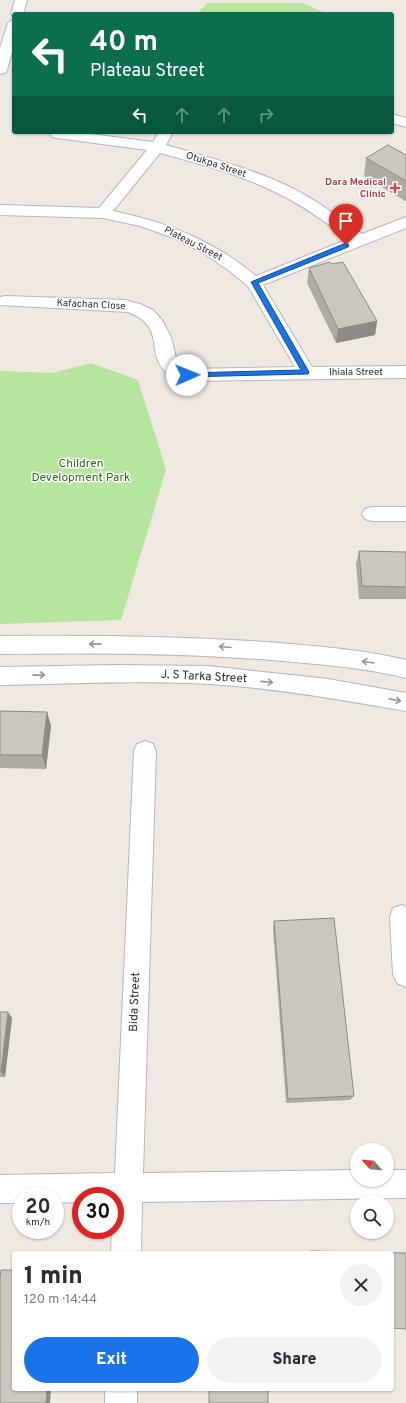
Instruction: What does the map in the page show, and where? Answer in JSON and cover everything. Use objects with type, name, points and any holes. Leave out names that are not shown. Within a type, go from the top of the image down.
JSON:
[{"type":"street","points":[[18,12],[21,0]]},
{"type":"street","points":[[0,70],[12,30]]},
{"type":"street","points":[[394,119],[406,122]]},
{"type":"street","name":"Otukpa Street","points":[[57,134],[157,147],[222,166],[284,190],[323,212],[358,240]]},
{"type":"street","points":[[104,212],[157,147],[165,134]]},
{"type":"street","name":"Plateau Street","points":[[0,210],[104,212],[144,222],[180,235],[208,249],[234,266],[254,282],[306,372]]},
{"type":"street","points":[[254,282],[406,222]]},
{"type":"street","name":"Kafachan Close","points":[[4,301],[125,305],[141,310],[153,317],[162,333],[166,360],[174,370],[187,375],[306,372]]},
{"type":"street","name":"Ihiala Street","points":[[306,372],[406,372]]},
{"type":"street","points":[[372,514],[406,514]]},
{"type":"street","points":[[0,645],[117,643],[210,646],[328,656],[406,669]]},
{"type":"street","name":"J. S Tarka Street","points":[[0,676],[116,674],[209,675],[328,688],[406,702]]},
{"type":"street","name":"Bida Street","points":[[126,1251],[145,751]]},
{"type":"street","points":[[402,917],[406,974]]},
{"type":"street","points":[[0,1189],[406,1184]]},
{"type":"street","points":[[121,1391],[121,1403]]},
{"type":"green space","points":[[207,3],[302,3],[323,12],[199,12]]},
{"type":"green space","name":"Children Development Park","points":[[91,363],[138,380],[166,470],[121,620],[0,624],[0,371],[52,373]]},
{"type":"building","points":[[388,145],[406,155],[406,181],[366,158]]},
{"type":"building","points":[[330,262],[332,264],[343,262],[377,321],[338,329],[309,268]]},
{"type":"building","points":[[359,551],[406,552],[406,587],[362,586]]},
{"type":"building","points":[[0,711],[47,712],[42,755],[0,755]]},
{"type":"building","points":[[334,918],[354,1096],[288,1099],[274,921]]},
{"type":"building","points":[[0,1012],[8,1012],[1,1072],[0,1072]]},
{"type":"building","points":[[394,1253],[406,1253],[406,1329],[394,1328]]},
{"type":"building","points":[[1,1270],[12,1270],[12,1391],[47,1391],[46,1403],[0,1403]]},
{"type":"building","points":[[209,1391],[268,1391],[268,1403],[209,1403]]},
{"type":"place","name":"Dara Medical Clinic","points":[[395,188]]},
{"type":"route","points":[[187,375],[306,372],[254,282],[346,245]]}]
